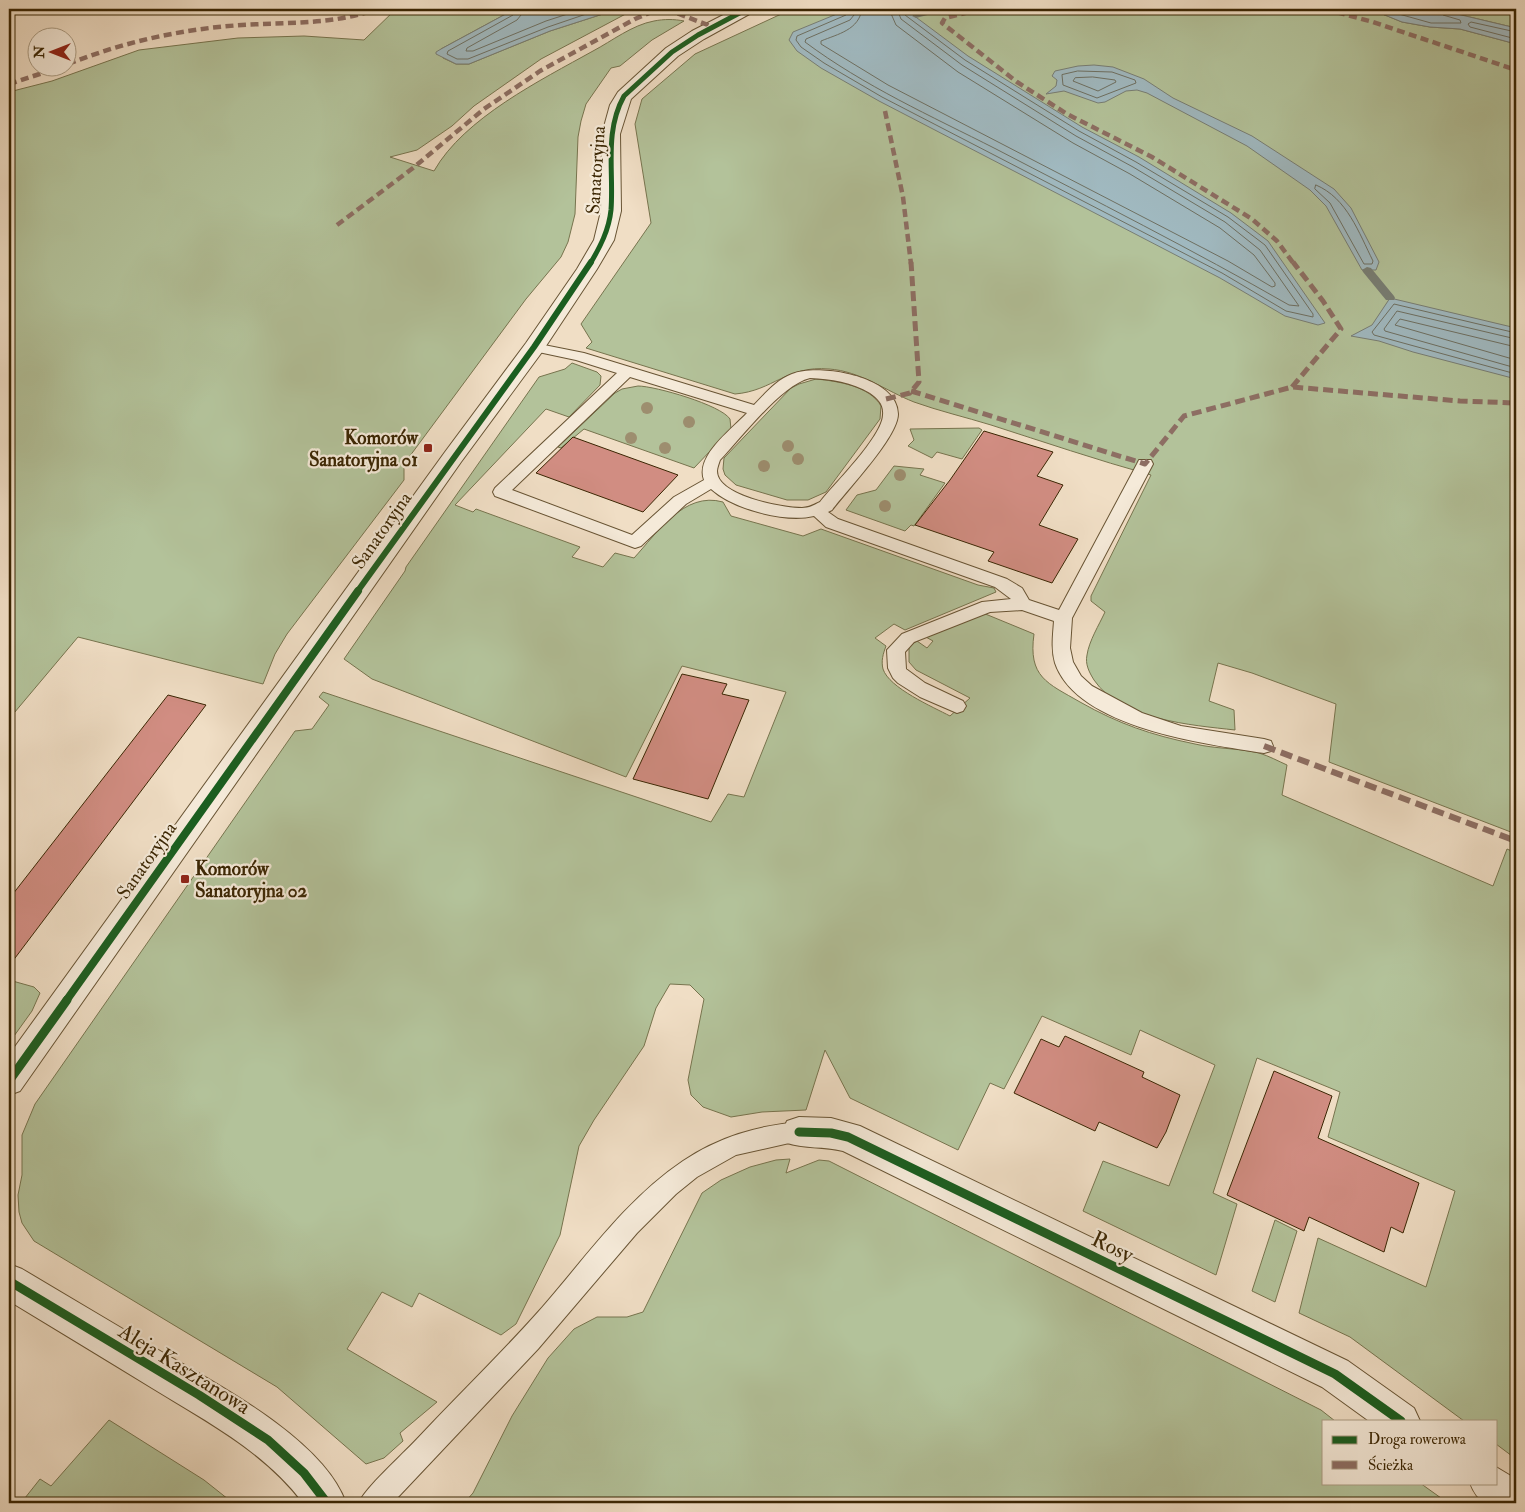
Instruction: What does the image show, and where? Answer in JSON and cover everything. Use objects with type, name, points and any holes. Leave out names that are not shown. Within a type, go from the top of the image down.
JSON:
[{"type":"street","name":"Sanatoryjna","points":[[9,1081],[447,465],[534,347],[587,270],[604,240],[611,211],[611,134],[615,116],[624,96],[647,72],[672,52],[698,35],[747,9]]},
{"type":"street","name":"Rosy","points":[[799,1132],[831,1132],[848,1137],[1335,1374],[1400,1420]]},
{"type":"street","name":"Aleja Kasztanowa","points":[[9,1281],[211,1402],[268,1440],[304,1472],[327,1503]]},
{"type":"street","points":[[1490,1484],[1516,1503]]},
{"type":"lane","points":[[534,347],[579,356],[756,411]]},
{"type":"lane","points":[[627,371],[501,492],[635,542],[681,498],[693,490],[712,483]]},
{"type":"lane","points":[[810,374],[830,375],[856,381],[873,388],[886,399],[891,413],[890,421],[884,434],[826,506],[818,510],[798,513],[766,507],[730,495],[717,489],[712,483],[708,471],[709,464],[756,411],[786,382],[810,374]]},
{"type":"lane","points":[[1145,464],[1063,618],[1060,648],[1064,661],[1071,676],[1088,693],[1123,713],[1168,729],[1264,746]]},
{"type":"lane","points":[[818,510],[824,518],[832,523],[1001,583],[1016,592],[1023,604]]},
{"type":"lane","points":[[957,706],[914,685],[898,672],[895,660],[896,650],[908,638],[988,606],[1023,604],[1063,618]]},
{"type":"lane","points":[[372,1503],[533,1337],[634,1222],[670,1186],[694,1166],[732,1146],[760,1138],[799,1132]]},
{"type":"green space","points":[[396,9],[515,9],[441,49],[443,58],[456,64],[469,64],[550,31],[606,13],[605,9],[635,9],[541,59],[474,106],[452,126],[417,150],[390,157],[434,171],[447,152],[464,134],[484,117],[528,88],[638,26],[662,20],[684,21],[652,40],[620,66],[611,68],[586,104],[578,137],[575,214],[568,242],[561,257],[526,299],[404,464],[404,480],[287,634],[275,654],[263,684],[78,637],[9,719],[9,92],[60,78],[78,78],[78,72],[139,50],[238,38],[304,36],[364,40]]},
{"type":"green space","points":[[792,9],[1370,9],[1402,22],[1430,27],[1460,29],[1516,44],[1516,834],[1329,762],[1336,704],[1252,673],[1218,663],[1209,701],[1234,710],[1235,730],[1178,723],[1158,718],[1121,704],[1106,693],[1094,680],[1087,665],[1090,644],[1105,612],[1091,601],[1091,596],[1151,475],[914,402],[851,373],[829,369],[802,371],[760,388],[735,394],[586,348],[592,342],[581,324],[651,223],[635,124],[642,99],[695,54]]},
{"type":"green space","points":[[1436,9],[1516,9],[1516,28]]},
{"type":"green space","points":[[572,363],[597,372],[601,376],[600,385],[569,417],[546,409],[455,505],[473,512],[476,509],[580,547],[572,557],[603,567],[615,553],[634,558],[672,516],[684,508],[709,500],[723,502],[731,516],[803,536],[821,529],[978,585],[994,588],[996,592],[905,630],[894,624],[875,638],[886,646],[882,663],[887,676],[902,690],[950,716],[970,698],[916,670],[909,662],[909,646],[917,641],[927,648],[933,641],[924,636],[983,613],[1034,634],[1034,660],[1042,677],[1058,689],[1094,710],[1122,723],[1164,737],[1203,746],[1243,750],[1270,757],[1287,765],[1282,795],[1493,886],[1507,849],[1516,853],[1516,1459],[1498,1446],[1498,1420],[1463,1420],[1350,1337],[1299,1313],[1318,1238],[1426,1287],[1455,1191],[1328,1137],[1340,1092],[1257,1058],[1213,1193],[1237,1204],[1216,1275],[1083,1211],[1103,1161],[1169,1186],[1215,1065],[1140,1030],[1131,1055],[1042,1016],[1004,1089],[990,1083],[958,1150],[850,1098],[825,1050],[806,1110],[762,1112],[731,1117],[703,1107],[691,1095],[688,1080],[704,999],[690,985],[670,984],[656,1008],[644,1046],[594,1120],[579,1146],[560,1235],[516,1324],[501,1335],[419,1293],[412,1307],[382,1292],[347,1349],[437,1402],[400,1433],[403,1441],[384,1458],[366,1464],[277,1387],[34,1241],[22,1223],[18,1195],[22,1175],[22,1135],[35,1104],[295,731],[312,729],[329,705],[319,697],[323,692],[711,822],[728,794],[744,797],[786,692],[682,666],[626,777],[372,679],[344,659],[539,377],[565,369]]},
{"type":"green space","points":[[816,379],[843,383],[861,389],[876,399],[881,406],[880,419],[826,492],[808,500],[787,500],[736,485],[725,475],[723,469],[724,458],[791,388]]},
{"type":"green space","points":[[638,386],[672,393],[714,408],[730,419],[731,429],[694,468],[584,429],[561,448],[558,447],[615,393],[622,389]]},
{"type":"green space","points":[[979,428],[982,430],[962,459],[937,452],[932,458],[908,446],[914,440],[910,429]]},
{"type":"green space","points":[[894,466],[924,469],[920,475],[945,483],[914,526],[911,525],[905,531],[846,510],[857,495],[876,490]]},
{"type":"green space","points":[[9,980],[34,987],[40,993],[32,1011],[9,1043]]},
{"type":"green space","points":[[790,1159],[786,1173],[819,1160],[829,1161],[1321,1410],[1334,1420],[1322,1420],[1322,1484],[1421,1484],[1448,1503],[464,1503],[473,1493],[512,1416],[548,1358],[574,1329],[597,1317],[627,1317],[643,1312],[702,1193],[721,1180],[750,1167],[776,1160]]},
{"type":"green space","points":[[1275,1220],[1297,1231],[1275,1302],[1252,1291]]},
{"type":"green space","points":[[109,1420],[204,1480],[233,1503],[21,1503],[40,1479],[51,1486]]},
{"type":"water","points":[[515,9],[605,9],[606,13],[550,31],[469,64],[456,64],[436,54],[441,49]]},
{"type":"water","points":[[849,9],[905,9],[968,56],[1082,127],[1139,157],[1231,213],[1268,241],[1325,323],[1318,325],[1285,316],[1220,278],[879,101],[821,68],[797,51],[789,40],[793,32]]},
{"type":"water","points":[[1370,9],[1436,9],[1516,28],[1516,44],[1460,29],[1430,27],[1402,22]]},
{"type":"water","points":[[1094,65],[1113,67],[1144,79],[1173,98],[1252,136],[1334,189],[1351,208],[1379,262],[1376,270],[1362,270],[1326,206],[1310,190],[1247,146],[1147,93],[1137,90],[1126,91],[1105,102],[1098,103],[1064,91],[1046,94],[1056,86],[1057,80],[1052,76],[1055,71]]},
{"type":"water","points":[[1390,298],[1516,328],[1516,379],[1413,352],[1379,341],[1351,336],[1372,325]]},
{"type":"building","points":[[984,431],[1053,452],[1037,476],[1063,485],[1039,525],[1078,539],[1052,583],[988,561],[994,552],[915,525],[950,480]]},
{"type":"building","points":[[573,437],[678,475],[643,512],[536,473]]},
{"type":"building","points":[[682,674],[727,684],[722,694],[749,700],[708,799],[633,779]]},
{"type":"building","points":[[168,695],[206,705],[9,966],[9,899]]},
{"type":"building","points":[[1065,1036],[1144,1072],[1142,1077],[1180,1095],[1166,1132],[1157,1148],[1099,1122],[1095,1131],[1014,1093],[1041,1039],[1059,1047]]},
{"type":"building","points":[[1274,1071],[1332,1096],[1318,1138],[1419,1183],[1403,1233],[1391,1227],[1384,1252],[1309,1217],[1304,1231],[1227,1195]]},
{"type":"waterway","points":[[916,16],[946,9]]},
{"type":"waterway","points":[[1367,270],[1390,298]]},
{"type":"marked path","points":[[78,60],[129,42],[161,35],[241,25],[310,23],[344,19],[377,9]]},
{"type":"marked path","points":[[337,225],[413,168],[484,109],[540,71],[635,19],[658,9]]},
{"type":"marked path","points":[[666,9],[713,27]]},
{"type":"marked path","points":[[981,9],[945,18],[942,23],[1017,82],[1067,114],[1152,157],[1252,219],[1277,241],[1323,301],[1341,329],[1292,387]]},
{"type":"marked path","points":[[1325,9],[1373,22],[1516,70]]},
{"type":"marked path","points":[[9,84],[28,78]]},
{"type":"marked path","points":[[885,111],[903,197],[912,271],[919,382],[910,393],[886,399]]},
{"type":"marked path","points":[[911,391],[1145,464],[1184,416],[1292,387],[1460,401],[1516,403]]},
{"type":"marked path","points":[[1264,746],[1516,841]]},
{"type":"cycle path","points":[[9,1081],[453,457],[534,347],[587,269],[604,240],[611,211],[611,134],[619,105],[624,96],[672,52],[698,35],[747,9]]},
{"type":"cycle path","points":[[799,1132],[831,1133],[848,1137],[1335,1374],[1400,1420]]},
{"type":"cycle path","points":[[9,1281],[199,1395],[268,1440],[304,1473],[327,1503]]},
{"type":"place","name":"Komorów Sanatoryjna 01","points":[[428,448]]},
{"type":"place","name":"Komorów Sanatoryjna 02","points":[[185,879]]}]
